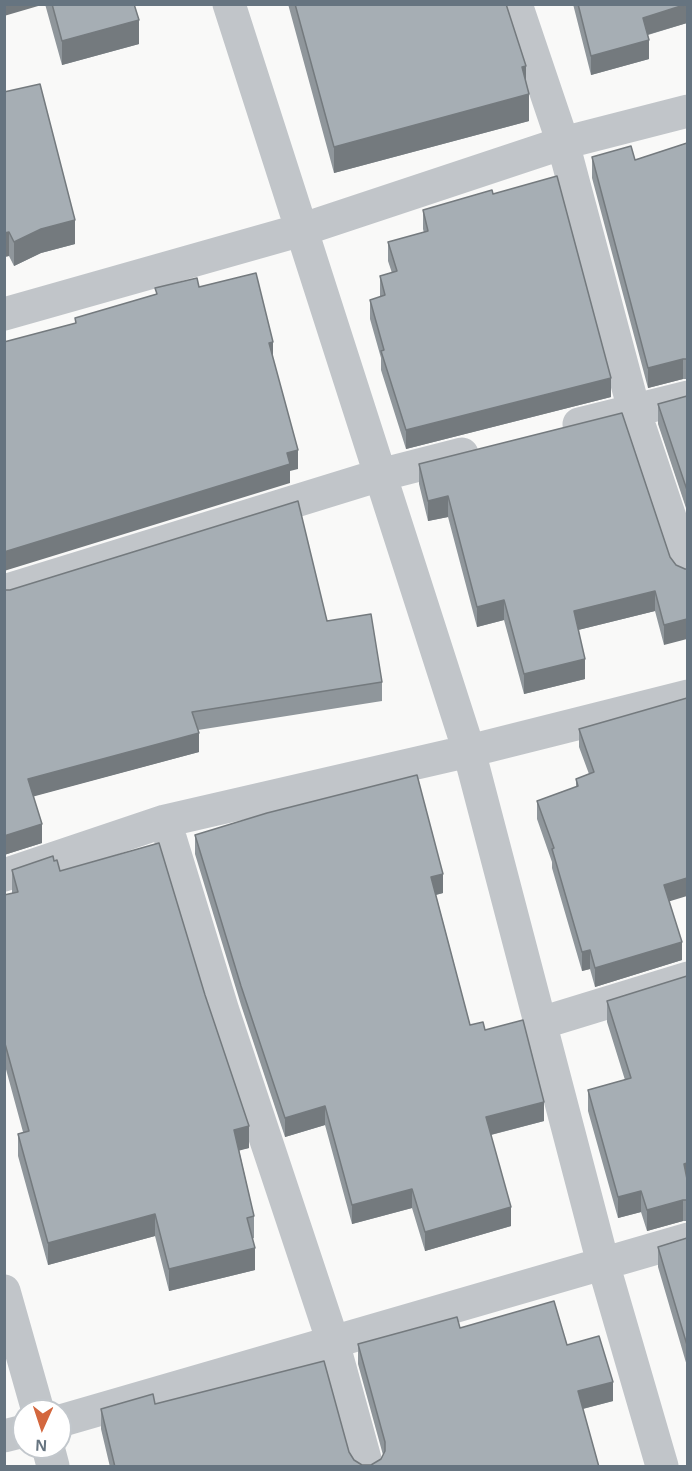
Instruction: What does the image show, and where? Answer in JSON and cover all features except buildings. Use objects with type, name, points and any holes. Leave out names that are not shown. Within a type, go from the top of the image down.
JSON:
[{"type":"street","points":[[230,4],[469,751],[603,1263],[662,1467]]},
{"type":"street","points":[[516,4],[563,143],[634,410],[687,571]]},
{"type":"street","points":[[4,314],[301,230],[563,143],[687,111]]},
{"type":"street","points":[[553,431],[687,397]]},
{"type":"street","points":[[4,591],[380,476],[496,446]]},
{"type":"street","points":[[4,875],[165,821],[469,751],[687,696]]},
{"type":"street","points":[[165,821],[223,1011],[333,1342],[367,1467]]},
{"type":"street","points":[[541,1023],[687,978]]},
{"type":"street","points":[[72,1418],[687,1239]]},
{"type":"street","points":[[4,1291],[35,1399]]}]
